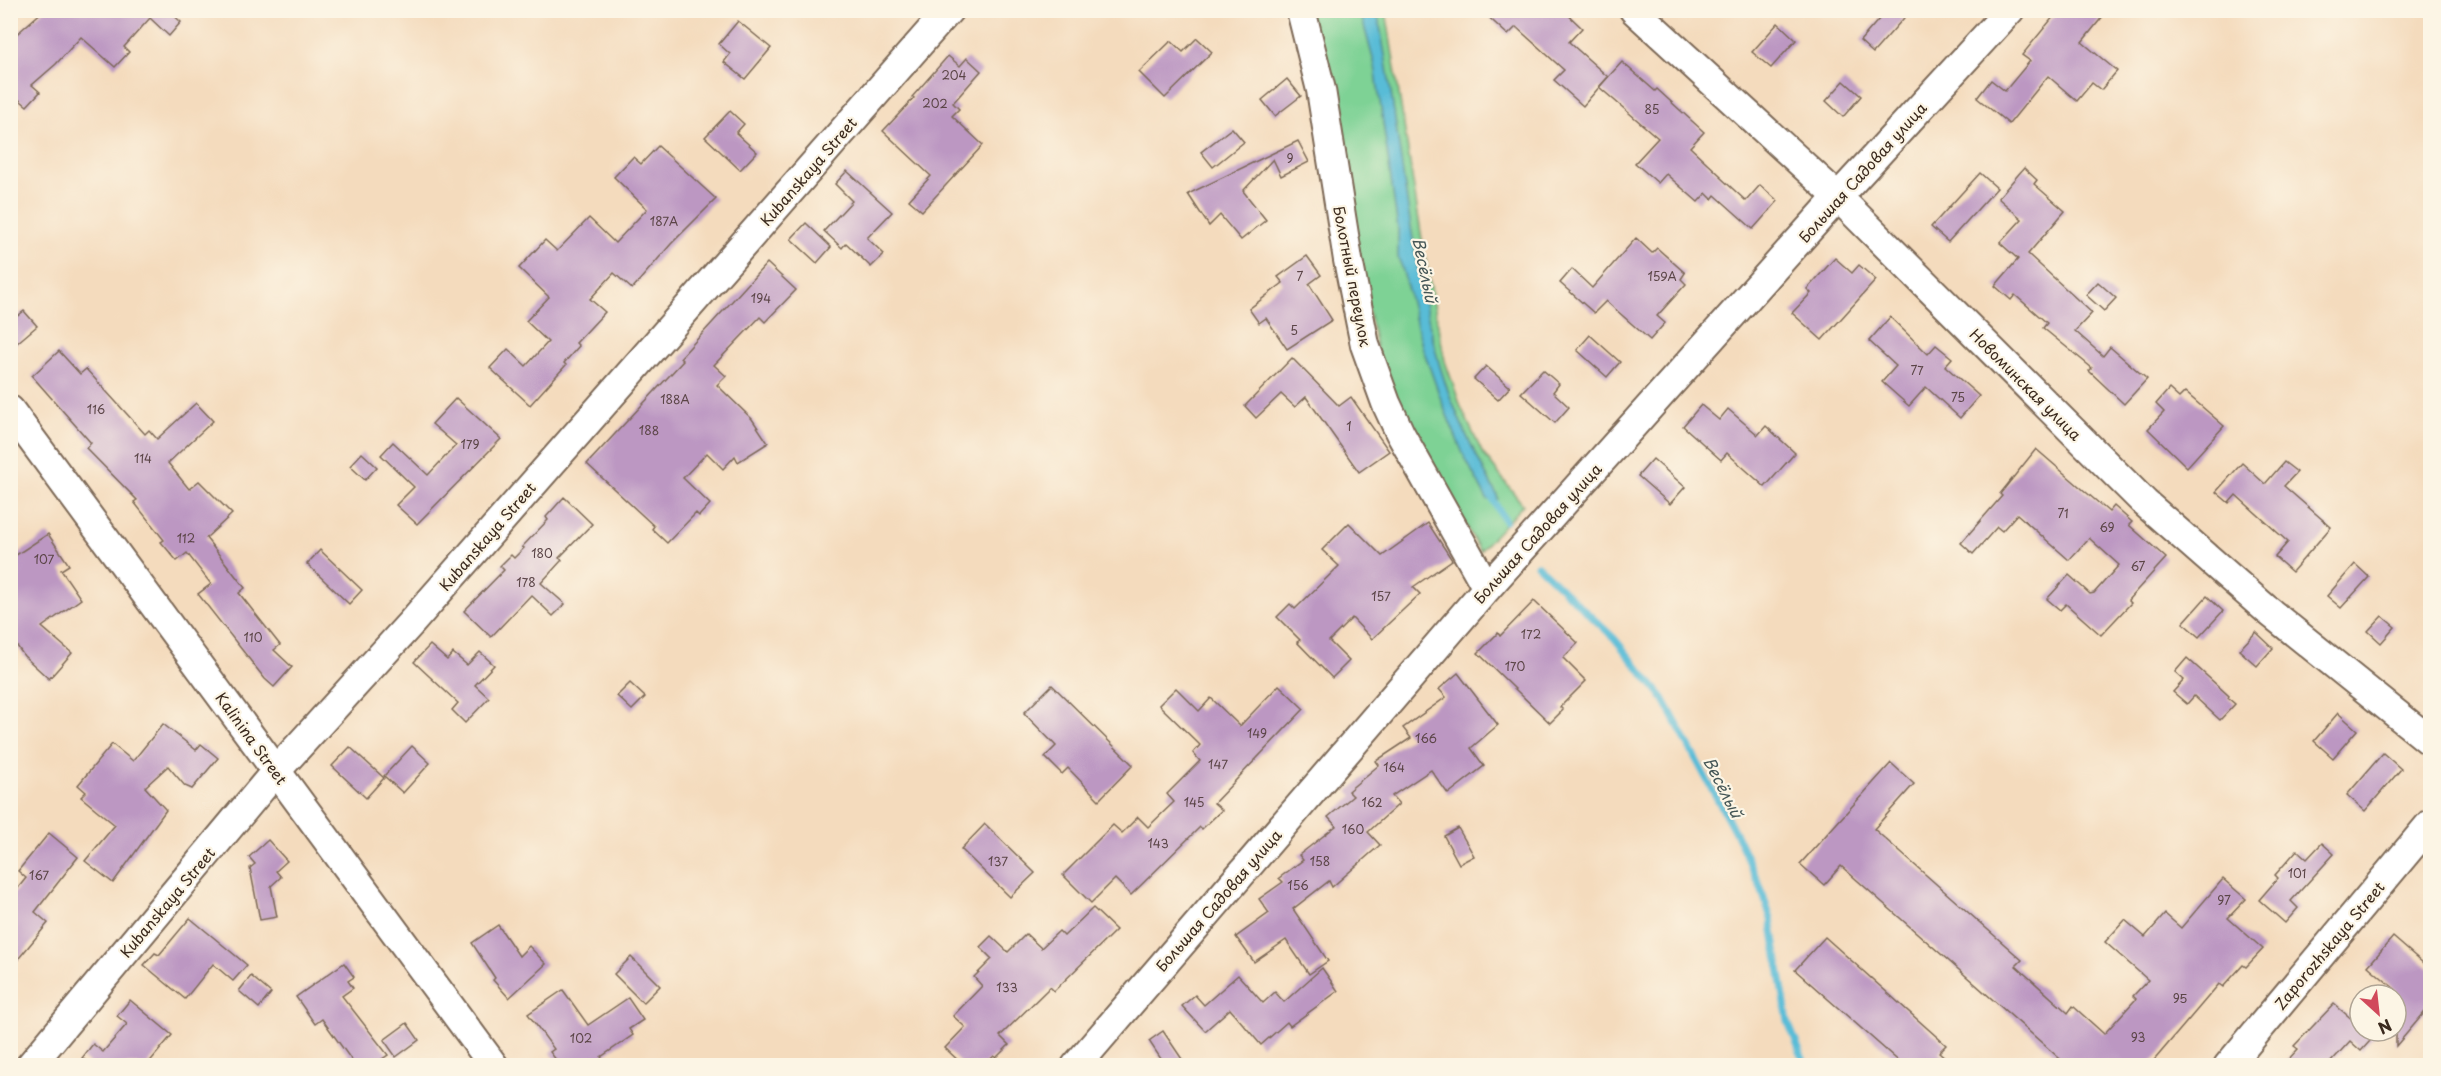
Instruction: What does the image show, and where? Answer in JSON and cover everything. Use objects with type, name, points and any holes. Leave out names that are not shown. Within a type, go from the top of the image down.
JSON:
[{"type":"street","name":"Kubanskaya Street","points":[[30,1065],[276,771],[411,623],[950,10]]},
{"type":"street","name":"Болотный переулок","points":[[1300,10],[1321,90],[1348,260],[1365,345],[1386,403],[1400,433],[1487,588]]},
{"type":"street","name":"Новоминская улица","points":[[1634,10],[1838,197],[2145,503],[2266,609],[2430,741]]},
{"type":"street","name":"Большая Садовая улица","points":[[1076,1065],[1487,588],[1838,197],[2010,10]]},
{"type":"street","name":"Kalinina Street","points":[[10,410],[494,1065]]},
{"type":"street","name":"Zaporozhskaya Street","points":[[2228,1065],[2430,824]]},
{"type":"green space","points":[[1308,11],[1386,11],[1424,252],[1445,361],[1461,407],[1482,452],[1523,505],[1480,551],[1381,372]]},
{"type":"water","points":[[1360,11],[1377,11],[1417,264],[1440,367],[1461,423],[1497,495],[1498,499],[1495,501],[1487,499],[1464,456],[1422,346],[1398,258],[1398,229],[1375,66]]},
{"type":"building","points":[[44,10],[168,10],[181,22],[169,36],[150,18],[124,47],[129,52],[115,67],[81,37],[32,85],[40,92],[27,106],[10,92],[10,40]]},
{"type":"building","points":[[1481,10],[1563,10],[1582,28],[1569,42],[1608,77],[1583,106],[1554,80],[1564,70],[1516,27],[1508,35]]},
{"type":"building","points":[[1887,10],[1911,10],[1873,53],[1860,41]]},
{"type":"building","points":[[2059,10],[2108,10],[2082,42],[2117,71],[2101,90],[2092,83],[2077,101],[2048,76],[2009,124],[1977,98],[1991,80],[2005,91],[2030,61],[2022,55]]},
{"type":"building","points":[[738,21],[771,48],[745,79],[724,62],[730,54],[719,44]]},
{"type":"building","points":[[1778,23],[1796,40],[1771,68],[1752,52]]},
{"type":"building","points":[[1197,38],[1212,52],[1165,98],[1139,72],[1171,41],[1183,52]]},
{"type":"building","points":[[948,56],[960,66],[967,58],[981,71],[953,103],[959,109],[952,116],[983,145],[922,211],[909,200],[931,176],[883,131],[914,98],[912,97]]},
{"type":"building","points":[[1622,62],[1655,91],[1657,89],[1704,132],[1690,147],[1746,201],[1760,185],[1778,201],[1753,229],[1715,195],[1712,199],[1706,193],[1698,202],[1666,174],[1658,183],[1635,163],[1658,138],[1599,87]]},
{"type":"building","points":[[1287,79],[1301,96],[1275,116],[1262,100]]},
{"type":"building","points":[[1844,81],[1861,96],[1843,117],[1826,101]]},
{"type":"building","points":[[730,111],[744,124],[736,133],[757,152],[740,170],[705,137]]},
{"type":"building","points":[[1232,128],[1244,142],[1213,167],[1201,152]]},
{"type":"building","points":[[1298,141],[1309,162],[1281,176],[1273,159],[1243,191],[1266,220],[1241,240],[1220,215],[1209,226],[1188,194]]},
{"type":"building","points":[[658,146],[716,199],[671,244],[632,289],[614,273],[590,299],[605,312],[576,343],[579,346],[564,363],[566,365],[530,405],[490,368],[508,349],[526,366],[548,342],[526,321],[549,297],[519,268],[545,240],[557,251],[589,218],[615,243],[647,209],[614,177],[633,157],[641,164]]},
{"type":"building","points":[[2024,168],[2037,180],[2034,184],[2065,211],[2028,254],[2092,313],[2075,331],[2103,356],[2110,347],[2147,379],[2124,404],[2089,371],[2092,368],[2043,328],[2047,323],[2015,295],[2011,300],[1995,286],[2018,259],[2000,243],[2022,219],[1998,198]]},
{"type":"building","points":[[847,171],[892,212],[867,238],[884,254],[871,267],[846,243],[842,248],[824,231],[852,201],[835,184]]},
{"type":"building","points":[[1980,173],[1997,188],[1948,242],[1931,227]]},
{"type":"building","points":[[806,223],[831,247],[817,263],[791,239]]},
{"type":"building","points":[[1636,238],[1652,253],[1657,248],[1685,273],[1681,279],[1686,284],[1657,316],[1665,323],[1650,340],[1606,301],[1594,313],[1560,283],[1572,269],[1592,288]]},
{"type":"building","points":[[1307,256],[1321,275],[1309,284],[1332,320],[1287,349],[1266,318],[1259,323],[1249,309],[1283,283],[1278,277]]},
{"type":"building","points":[[1835,258],[1852,273],[1859,265],[1876,280],[1822,340],[1792,313],[1811,293],[1807,289]]},
{"type":"building","points":[[767,263],[796,290],[765,322],[760,317],[714,365],[726,376],[717,385],[752,419],[768,443],[738,462],[735,456],[723,469],[707,453],[683,478],[710,504],[699,516],[696,513],[667,543],[652,529],[654,526],[587,464],[683,361],[680,358]]},
{"type":"building","points":[[2098,282],[2116,298],[2104,311],[2086,295]]},
{"type":"building","points":[[24,311],[37,326],[10,349],[10,322]]},
{"type":"building","points":[[1890,317],[1928,354],[1936,345],[1952,358],[1945,366],[1979,396],[1960,418],[1926,387],[1909,406],[1882,382],[1896,366],[1869,341]]},
{"type":"building","points":[[1590,335],[1620,362],[1607,377],[1577,350]]},
{"type":"building","points":[[59,351],[80,374],[86,369],[145,434],[149,430],[157,439],[196,403],[213,421],[168,463],[189,489],[199,481],[232,514],[206,538],[245,588],[239,593],[280,645],[274,650],[292,667],[274,687],[265,679],[198,594],[211,584],[187,553],[177,561],[161,542],[164,540],[134,502],[137,500],[86,448],[91,443],[32,376]]},
{"type":"building","points":[[1292,358],[1339,406],[1351,397],[1389,451],[1359,472],[1306,397],[1295,407],[1281,394],[1256,418],[1245,406]]},
{"type":"building","points":[[1486,366],[1510,387],[1498,400],[1474,379]]},
{"type":"building","points":[[1543,370],[1559,384],[1553,392],[1569,407],[1555,423],[1521,393]]},
{"type":"building","points":[[2169,389],[2179,398],[2185,392],[2224,426],[2187,467],[2148,429],[2164,412],[2156,404]]},
{"type":"building","points":[[456,398],[501,439],[417,524],[396,505],[414,487],[381,455],[393,442],[428,475],[456,445],[432,424]]},
{"type":"building","points":[[1701,405],[1719,420],[1728,409],[1758,435],[1766,426],[1795,453],[1765,487],[1727,453],[1721,460],[1683,426]]},
{"type":"building","points":[[2036,449],[2109,512],[2114,506],[2132,522],[2129,525],[2166,558],[2128,600],[2131,603],[2101,635],[2066,604],[2060,610],[2047,599],[2069,575],[2090,594],[2094,593],[2119,565],[2089,538],[2069,560],[2017,514],[2002,531],[1997,527],[1973,554],[1961,543],[2002,496],[2000,494]]},
{"type":"building","points":[[362,453],[377,467],[365,480],[350,466]]},
{"type":"building","points":[[1653,459],[1685,487],[1670,504],[1638,476]]},
{"type":"building","points":[[2284,462],[2297,472],[2284,486],[2331,527],[2292,572],[2275,557],[2288,542],[2236,495],[2229,503],[2216,492],[2242,463],[2265,484]]},
{"type":"building","points":[[564,497],[592,524],[559,558],[562,560],[541,583],[565,604],[553,616],[531,595],[491,637],[464,611],[504,570],[500,566],[511,555],[514,558],[524,548],[522,547],[548,520],[546,517]]},
{"type":"building","points":[[1349,523],[1382,556],[1428,523],[1452,560],[1413,587],[1420,594],[1372,639],[1352,618],[1329,641],[1349,661],[1332,678],[1297,642],[1300,640],[1277,617],[1290,604],[1295,609],[1339,566],[1322,550]]},
{"type":"building","points":[[48,534],[69,565],[61,570],[81,599],[42,627],[72,653],[49,679],[24,656],[10,636],[10,559]]},
{"type":"building","points":[[320,550],[362,590],[349,604],[307,564]]},
{"type":"building","points":[[2355,564],[2369,577],[2341,608],[2327,596]]},
{"type":"building","points":[[2207,596],[2223,611],[2199,637],[2183,623]]},
{"type":"building","points":[[1534,601],[1578,643],[1563,658],[1586,681],[1560,707],[1563,710],[1550,723],[1478,653],[1498,633],[1500,636]]},
{"type":"building","points":[[2382,616],[2395,627],[2381,643],[2368,631]]},
{"type":"building","points":[[2256,632],[2273,648],[2257,666],[2239,650]]},
{"type":"building","points":[[430,645],[447,660],[453,653],[467,665],[480,652],[494,665],[475,685],[489,698],[465,723],[452,710],[458,703],[414,662]]},
{"type":"building","points":[[2187,658],[2235,704],[2220,720],[2194,696],[2187,704],[2173,692],[2184,680],[2175,672]]},
{"type":"building","points":[[1458,673],[1498,725],[1471,748],[1484,766],[1448,794],[1431,770],[1392,796],[1399,804],[1368,832],[1380,845],[1332,887],[1329,881],[1293,909],[1328,961],[1309,974],[1286,940],[1254,962],[1236,937],[1269,913],[1259,899],[1283,882],[1279,878],[1303,860],[1299,855],[1336,826],[1328,817],[1353,796],[1348,791],[1379,765],[1376,761],[1411,738],[1403,728],[1446,697],[1439,689]]},
{"type":"building","points":[[630,683],[645,697],[632,710],[617,696]]},
{"type":"building","points":[[1052,685],[1133,765],[1099,800],[1068,768],[1062,774],[1045,757],[1056,746],[1024,713]]},
{"type":"building","points":[[1279,685],[1304,709],[1214,803],[1222,810],[1202,829],[1200,827],[1131,895],[1115,879],[1091,903],[1063,875],[1113,825],[1122,833],[1138,817],[1148,827],[1174,802],[1167,794],[1200,761],[1193,753],[1200,745],[1159,705],[1176,688],[1199,711],[1211,698],[1240,726]]},
{"type":"building","points":[[2338,713],[2357,730],[2333,758],[2314,741]]},
{"type":"building","points":[[163,724],[196,750],[201,744],[218,758],[192,789],[185,786],[168,766],[145,787],[166,810],[113,883],[85,861],[115,825],[81,797],[86,792],[78,785],[112,744],[133,761]]},
{"type":"building","points":[[412,746],[430,763],[403,793],[384,776]]},
{"type":"building","points":[[350,747],[384,778],[366,798],[332,766]]},
{"type":"building","points":[[2383,753],[2401,769],[2365,811],[2347,795]]},
{"type":"building","points":[[1891,763],[1914,784],[1874,829],[2022,960],[2016,966],[2068,1013],[2073,1006],[2104,1034],[2136,999],[2133,996],[2148,980],[2105,942],[2125,920],[2145,937],[2165,914],[2181,928],[2223,879],[2246,899],[2228,918],[2263,949],[2246,967],[2243,965],[2223,987],[2219,984],[2150,1065],[2067,1065],[1841,866],[1824,885],[1800,864]]},
{"type":"building","points":[[985,824],[1035,873],[1010,897],[961,849]]},
{"type":"building","points":[[1458,828],[1474,856],[1459,864],[1444,836]]},
{"type":"building","points":[[49,833],[78,857],[35,912],[48,923],[10,969],[10,898],[26,878],[18,871]]},
{"type":"building","points":[[268,840],[287,861],[276,871],[281,877],[271,886],[277,917],[260,920],[250,868],[255,864],[249,857]]},
{"type":"building","points":[[2322,843],[2334,854],[2291,901],[2298,908],[2285,923],[2259,900],[2278,878],[2275,875],[2297,850],[2307,859]]},
{"type":"building","points":[[1093,908],[1116,930],[1054,991],[1050,987],[1000,1036],[1009,1045],[996,1058],[994,1056],[984,1065],[963,1065],[945,1048],[965,1027],[953,1016],[982,986],[974,977],[992,959],[980,947],[991,936],[1008,952],[1026,934],[1041,948],[1059,931],[1064,936]]},
{"type":"building","points":[[190,918],[247,965],[233,981],[213,964],[185,999],[144,965],[155,953],[159,955]]},
{"type":"building","points":[[498,925],[519,956],[529,946],[546,964],[509,998],[493,980],[495,978],[472,943]]},
{"type":"building","points":[[1825,937],[1946,1045],[1939,1052],[1954,1065],[1903,1065],[1795,970]]},
{"type":"building","points":[[2393,937],[2430,969],[2430,1006],[2408,1032],[2408,983],[2388,983],[2368,966]]},
{"type":"building","points":[[631,957],[660,986],[643,1003],[614,974]]},
{"type":"building","points":[[344,963],[354,977],[348,981],[353,988],[342,996],[388,1055],[373,1065],[355,1065],[322,1019],[315,1024],[296,997]]},
{"type":"building","points":[[1322,968],[1338,991],[1290,1026],[1287,1022],[1261,1045],[1230,1009],[1205,1031],[1182,1006],[1195,995],[1204,1005],[1238,975],[1263,1003],[1275,992],[1284,1002]]},
{"type":"building","points":[[251,976],[271,993],[259,1008],[239,991]]},
{"type":"building","points":[[563,990],[588,1025],[628,998],[643,1020],[629,1029],[633,1035],[601,1057],[607,1065],[560,1065],[550,1052],[554,1049],[528,1014]]},
{"type":"building","points":[[130,1000],[172,1035],[147,1065],[92,1065],[82,1058],[93,1044],[103,1052],[127,1024],[117,1016]]},
{"type":"building","points":[[2334,1004],[2348,1016],[2348,1043],[2328,1065],[2283,1065],[2298,1049],[2294,1046]]},
{"type":"building","points":[[407,1023],[419,1040],[396,1057],[384,1040]]},
{"type":"building","points":[[1163,1031],[1186,1065],[1165,1065],[1149,1041]]},
{"type":"building","points":[[2352,1043],[2368,1043],[2361,1051]]},
{"type":"waterway","name":"Весёлый","points":[[1489,493],[1505,521]]},
{"type":"waterway","name":"Весёлый","points":[[1537,565],[1614,638],[1663,698],[1737,836],[1761,888],[1771,919],[1788,1022],[1806,1066]]}]
